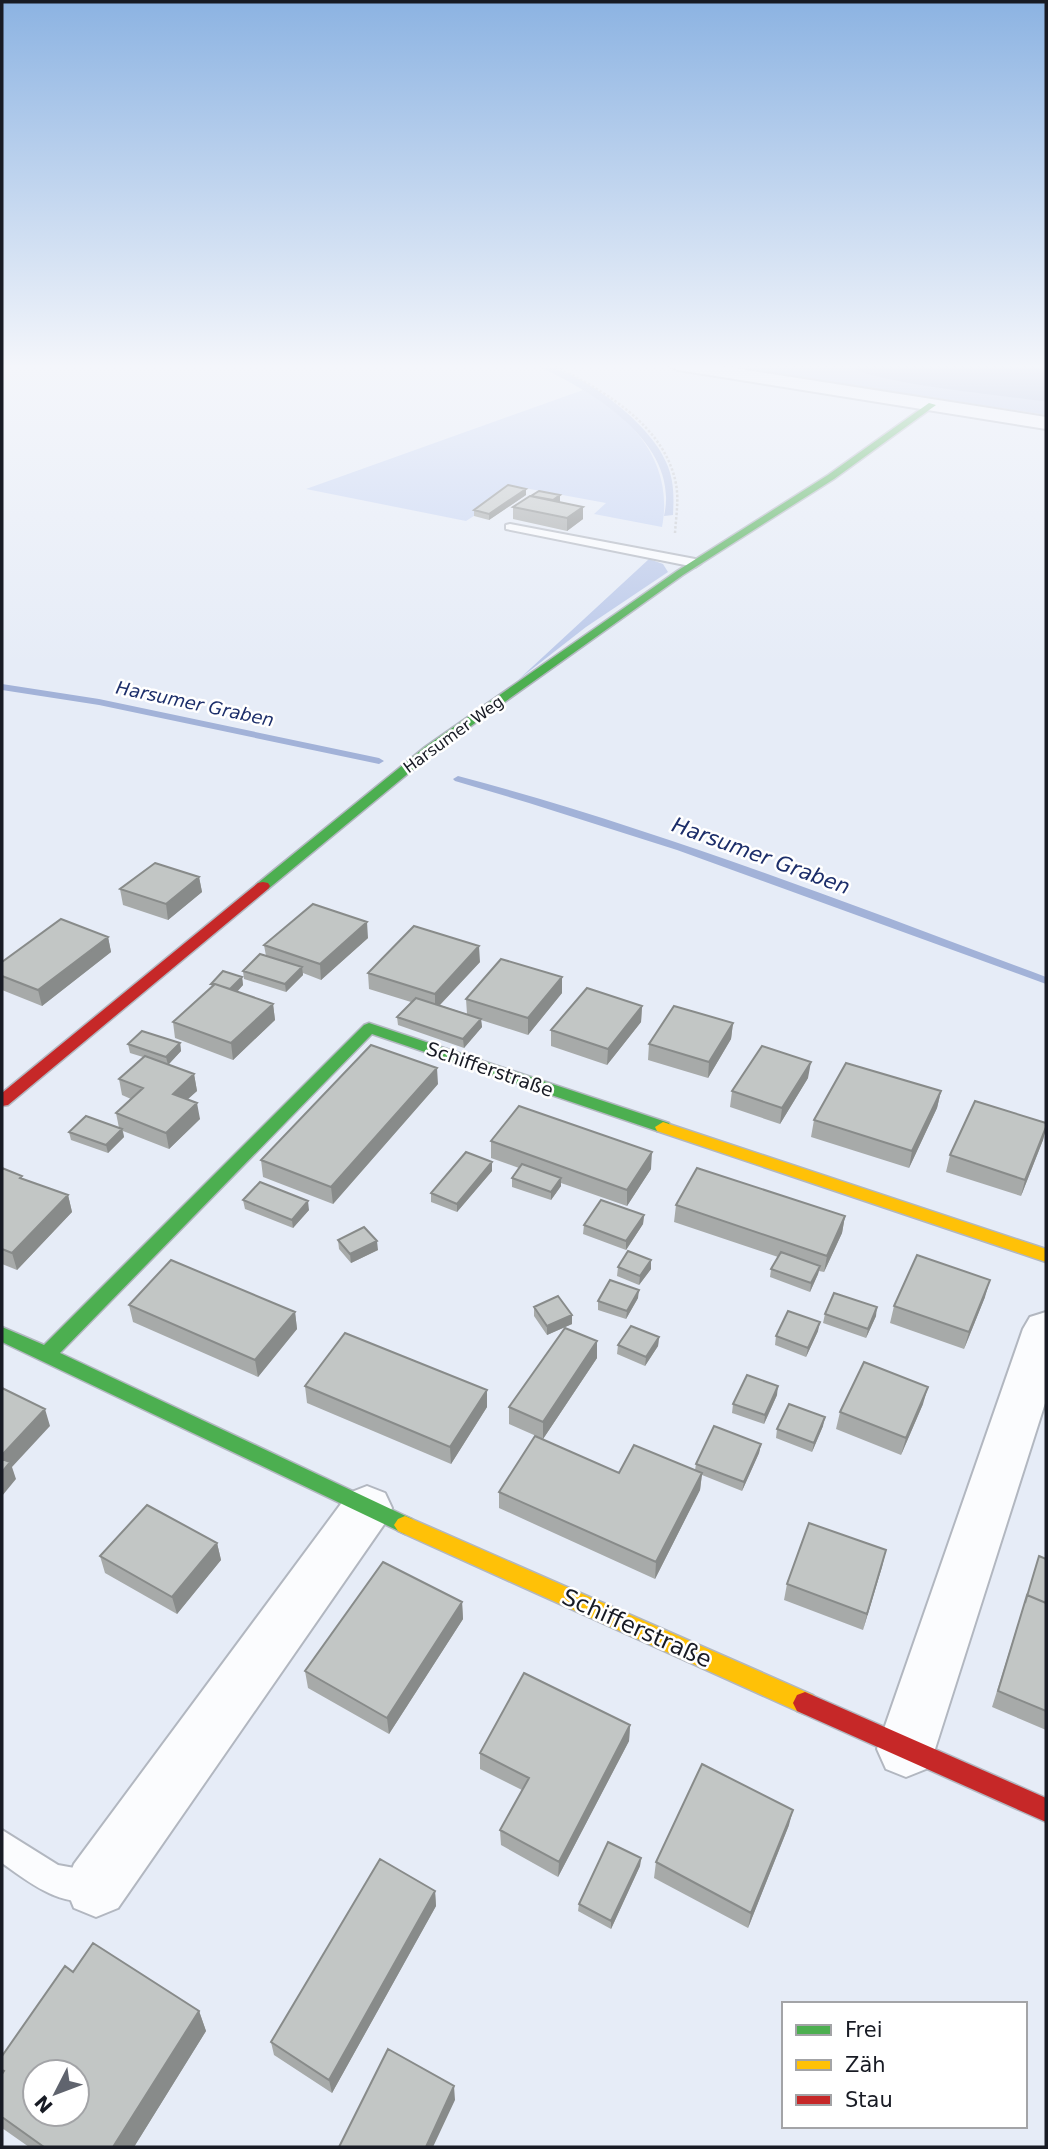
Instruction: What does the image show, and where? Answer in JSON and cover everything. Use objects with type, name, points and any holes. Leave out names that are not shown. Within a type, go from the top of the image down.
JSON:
[{"type":"street","name":"Harsumer Weg","points":[[2,1101],[429,750],[695,563],[847,465]]},
{"type":"street","name":"Schifferstraße","points":[[47,1354],[369,1028],[1046,1256]]},
{"type":"street","points":[[906,1749],[1046,1329]]},
{"type":"street","name":"Schifferstraße","points":[[2,1334],[368,1508],[1046,1810]]},
{"type":"street","points":[[96,1886],[368,1508]]},
{"type":"lane","points":[[510,527],[695,563]]},
{"type":"lane","points":[[2,1845],[52,1880],[96,1886]]},
{"type":"path","points":[[669,465],[676,482],[672,560]]},
{"type":"shaded area","points":[[372,465],[656,465],[664,504],[662,527],[594,514],[606,503],[519,487],[466,521],[306,489]]},
{"type":"shaded area","points":[[659,465],[668,465],[673,488],[673,515],[664,516],[666,490]]},
{"type":"shaded area","points":[[649,559],[663,564],[668,572],[586,627],[518,680]]},
{"type":"building","points":[[508,485],[526,489],[489,514],[474,510]]},
{"type":"building","points":[[539,491],[560,495],[553,500],[531,496]]},
{"type":"building","points":[[530,496],[583,507],[567,518],[513,507]]},
{"type":"building","points":[[155,863],[199,877],[166,904],[120,889]]},
{"type":"building","points":[[313,904],[367,922],[320,964],[264,945]]},
{"type":"building","points":[[61,919],[108,937],[38,990],[2,976],[2,962]]},
{"type":"building","points":[[414,926],[479,946],[435,994],[368,973]]},
{"type":"building","points":[[260,954],[302,967],[285,984],[243,971]]},
{"type":"building","points":[[501,959],[562,977],[528,1018],[466,999]]},
{"type":"building","points":[[223,971],[242,977],[230,989],[211,984]]},
{"type":"building","points":[[215,984],[273,1004],[231,1043],[173,1022]]},
{"type":"building","points":[[587,988],[642,1006],[608,1049],[551,1030]]},
{"type":"building","points":[[416,998],[481,1019],[463,1039],[397,1017]]},
{"type":"building","points":[[674,1006],[733,1023],[709,1062],[649,1044]]},
{"type":"building","points":[[142,1031],[180,1043],[166,1057],[128,1044]]},
{"type":"building","points":[[371,1045],[437,1068],[331,1187],[261,1160]]},
{"type":"building","points":[[762,1046],[811,1062],[782,1108],[732,1091]]},
{"type":"building","points":[[145,1056],[194,1074],[173,1094],[197,1103],[166,1133],[116,1113],[143,1088],[119,1079]]},
{"type":"building","points":[[846,1063],[941,1091],[912,1151],[814,1120]]},
{"type":"building","points":[[975,1101],[1046,1123],[1025,1180],[950,1155]]},
{"type":"building","points":[[519,1106],[652,1152],[627,1190],[491,1141]]},
{"type":"building","points":[[86,1116],[122,1129],[106,1145],[69,1132]]},
{"type":"building","points":[[466,1152],[492,1162],[457,1204],[431,1193]]},
{"type":"building","points":[[522,1164],[561,1178],[551,1192],[512,1178]]},
{"type":"building","points":[[2,1168],[22,1176],[20,1178],[68,1195],[12,1253],[2,1249]]},
{"type":"building","points":[[697,1168],[845,1216],[827,1256],[676,1205]]},
{"type":"building","points":[[260,1182],[308,1201],[292,1220],[243,1200]]},
{"type":"building","points":[[601,1200],[644,1215],[626,1241],[584,1225]]},
{"type":"building","points":[[364,1227],[377,1241],[350,1254],[338,1240]]},
{"type":"building","points":[[628,1251],[651,1260],[640,1276],[618,1267]]},
{"type":"building","points":[[781,1252],[820,1266],[811,1283],[771,1269]]},
{"type":"building","points":[[917,1255],[990,1280],[969,1332],[894,1306]]},
{"type":"building","points":[[171,1260],[295,1312],[255,1360],[129,1305]]},
{"type":"building","points":[[610,1280],[639,1290],[627,1311],[598,1301]]},
{"type":"building","points":[[834,1293],[877,1307],[868,1329],[825,1314]]},
{"type":"building","points":[[558,1296],[572,1315],[547,1326],[534,1307]]},
{"type":"building","points":[[788,1311],[820,1322],[808,1348],[776,1336]]},
{"type":"building","points":[[631,1326],[659,1337],[646,1357],[618,1345]]},
{"type":"building","points":[[565,1328],[597,1341],[543,1422],[509,1407]]},
{"type":"building","points":[[345,1333],[487,1390],[450,1447],[305,1386]]},
{"type":"building","points":[[864,1362],[928,1387],[906,1438],[840,1412]]},
{"type":"building","points":[[747,1375],[778,1386],[765,1415],[733,1404]]},
{"type":"building","points":[[2,1388],[45,1409],[2,1455]]},
{"type":"building","points":[[789,1404],[825,1417],[814,1443],[777,1429]]},
{"type":"building","points":[[714,1426],[761,1444],[744,1482],[696,1464]]},
{"type":"building","points":[[535,1436],[619,1473],[634,1445],[702,1473],[656,1562],[499,1492]]},
{"type":"building","points":[[2,1459],[10,1462],[2,1472]]},
{"type":"building","points":[[147,1505],[217,1543],[172,1597],[100,1556]]},
{"type":"building","points":[[809,1523],[886,1550],[867,1614],[787,1584]]},
{"type":"building","points":[[1039,1556],[1046,1559],[1046,1603],[1027,1595]]},
{"type":"building","points":[[383,1562],[462,1602],[387,1718],[305,1671]]},
{"type":"building","points":[[1027,1595],[1046,1603],[1046,1711],[998,1691]]},
{"type":"building","points":[[524,1673],[630,1725],[559,1862],[500,1830],[529,1778],[480,1753]]},
{"type":"building","points":[[702,1764],[793,1810],[751,1913],[656,1862]]},
{"type":"building","points":[[608,1842],[641,1858],[611,1921],[579,1904]]},
{"type":"building","points":[[380,1859],[435,1891],[329,2080],[271,2042]]},
{"type":"building","points":[[93,1943],[199,2011],[113,2147],[44,2147],[2,2117],[2,2056],[65,1966],[73,1972]]},
{"type":"building","points":[[388,2049],[454,2086],[426,2147],[339,2147]]},
{"type":"waterway","name":"Harsumer Graben","points":[[2,687],[99,702],[379,761]]},
{"type":"waterway","name":"Harsumer Graben","points":[[458,779],[533,800],[681,848],[1046,981]]},
{"type":"traffic: fast","points":[[263,886],[429,750],[680,573],[847,465]]},
{"type":"traffic: fast","points":[[47,1354],[369,1028],[663,1127]]},
{"type":"traffic: fast","points":[[2,1334],[405,1525]]},
{"type":"traffic: slow","points":[[663,1127],[1046,1256]]},
{"type":"traffic: slow","points":[[405,1525],[805,1703]]},
{"type":"traffic: jam","points":[[2,1101],[263,886]]},
{"type":"traffic: jam","points":[[805,1703],[1046,1810]]}]
